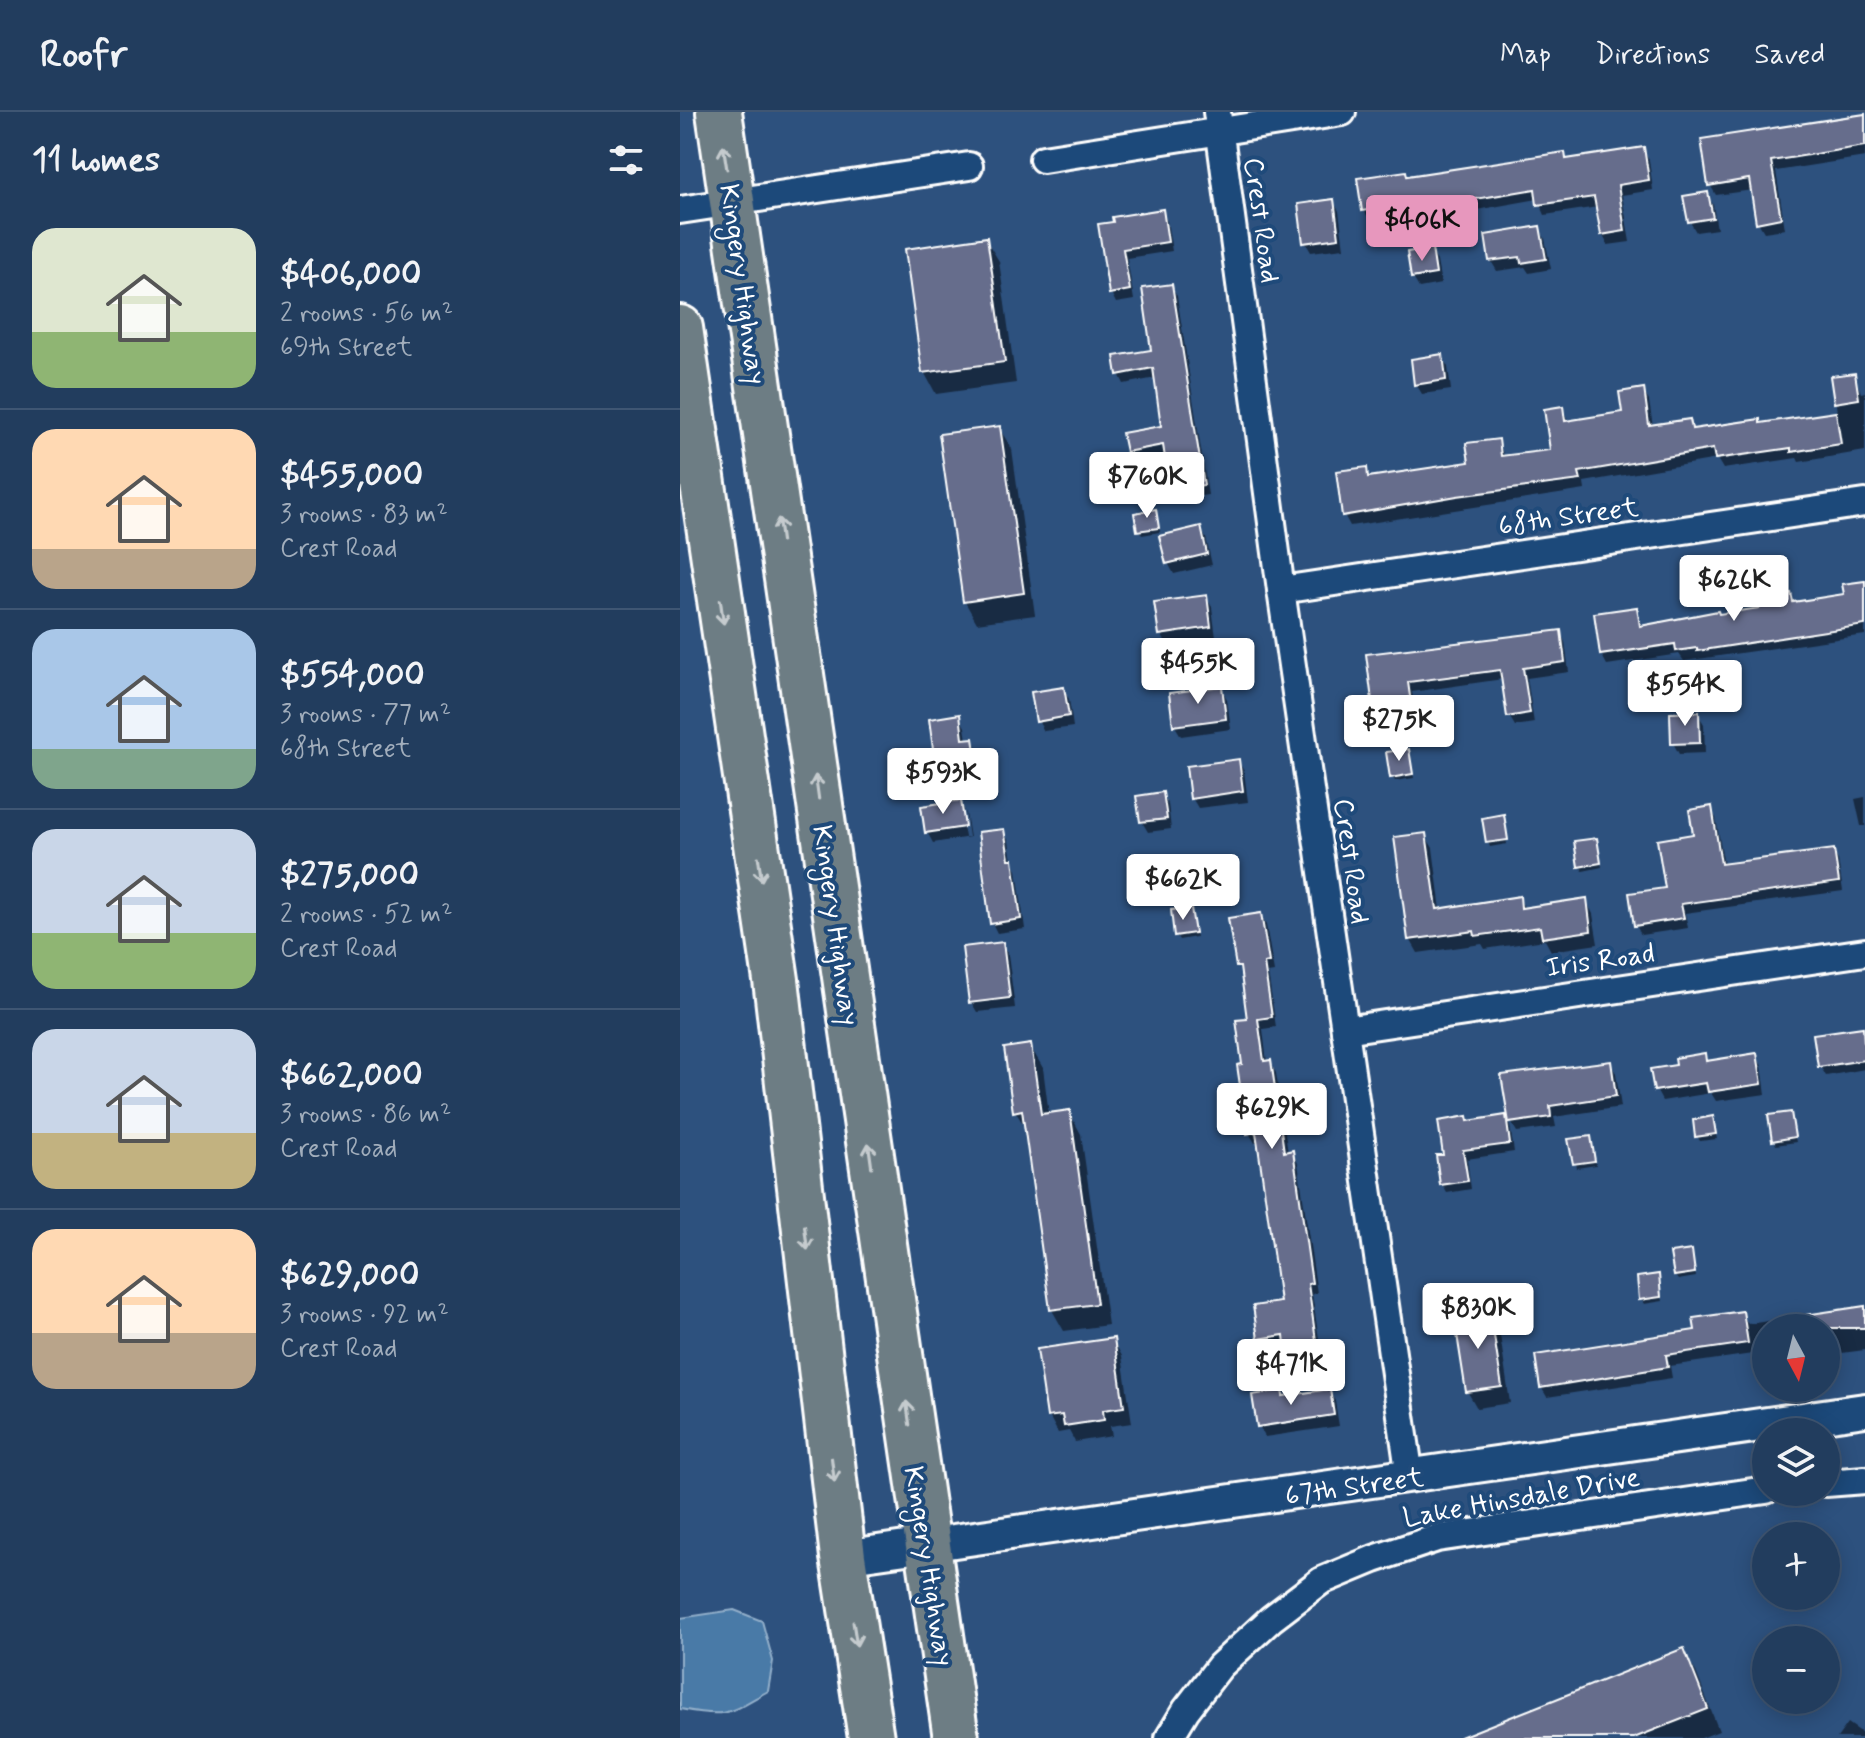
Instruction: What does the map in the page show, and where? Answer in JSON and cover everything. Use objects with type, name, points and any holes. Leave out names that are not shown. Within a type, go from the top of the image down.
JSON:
[{"type":"highway","name":"Kingery Highway","points":[[719,112],[956,1738]]},
{"type":"highway","points":[[680,328],[776,980],[843,1557],[871,1738]]},
{"type":"street","points":[[1043,159],[1218,121],[1342,112]]},
{"type":"street","name":"Crest Road","points":[[1218,121],[1281,590],[1410,1477]]},
{"type":"street","points":[[680,210],[969,166]]},
{"type":"street","name":"68th Street","points":[[1281,590],[1865,503]]},
{"type":"street","name":"Iris Road","points":[[1345,1030],[1865,952]]},
{"type":"street","name":"67th Street","points":[[843,1557],[1865,1410]]},
{"type":"street","points":[[1840,1482],[1865,1480]]},
{"type":"street","name":"Lake Hinsdale Drive","points":[[1169,1738],[1220,1666],[1271,1619],[1321,1581],[1437,1538],[1752,1492]]},
{"type":"water","points":[[734,1610],[762,1621],[773,1661],[768,1691],[727,1712],[680,1709],[680,1618]]},
{"type":"building","points":[[1865,114],[1865,146],[1771,161],[1781,218],[1756,223],[1749,179],[1708,186],[1701,139]]},
{"type":"building","points":[[1644,147],[1649,180],[1618,185],[1625,231],[1601,235],[1594,197],[1537,205],[1535,189],[1446,204],[1445,198],[1362,211],[1357,178],[1406,171],[1407,176],[1565,152],[1566,159]]},
{"type":"building","points":[[1708,192],[1713,218],[1688,222],[1683,196]]},
{"type":"building","points":[[1334,199],[1339,238],[1303,243],[1298,204]]},
{"type":"building","points":[[1163,209],[1168,242],[1123,249],[1130,290],[1109,294],[1098,224],[1113,222],[1112,217]]},
{"type":"building","points":[[1540,226],[1546,259],[1521,263],[1520,257],[1489,261],[1485,235]]},
{"type":"building","points":[[987,237],[1005,362],[922,373],[905,249]]},
{"type":"building","points":[[1432,248],[1436,274],[1411,278],[1407,252]]},
{"type":"building","points":[[1172,284],[1204,485],[1170,490],[1163,445],[1126,452],[1122,433],[1161,426],[1153,368],[1117,375],[1114,356],[1151,350],[1142,288]]},
{"type":"building","points":[[1443,354],[1446,380],[1414,385],[1411,359]]},
{"type":"building","points":[[1855,373],[1859,399],[1834,403],[1830,376]]},
{"type":"building","points":[[1644,388],[1649,425],[1690,419],[1692,429],[1836,412],[1841,444],[1715,459],[1713,449],[1579,472],[1581,480],[1457,496],[1342,516],[1336,471],[1367,467],[1368,477],[1469,462],[1466,443],[1499,439],[1501,456],[1550,450],[1544,409],[1563,406],[1565,421],[1622,412],[1619,392]]},
{"type":"building","points":[[1000,426],[1024,593],[963,602],[939,434]]},
{"type":"building","points":[[1156,509],[1159,528],[1137,531],[1134,513]]},
{"type":"building","points":[[1201,526],[1207,554],[1166,564],[1159,536]]},
{"type":"building","points":[[1865,581],[1865,625],[1697,651],[1697,648],[1676,651],[1675,644],[1600,655],[1594,613],[1637,607],[1640,626],[1718,611],[1719,614],[1760,608],[1759,598],[1791,593],[1793,602],[1844,594],[1842,584]]},
{"type":"building","points":[[1207,595],[1211,627],[1159,635],[1154,602]]},
{"type":"building","points":[[1561,630],[1565,662],[1523,668],[1530,713],[1507,717],[1500,670],[1408,682],[1412,711],[1374,716],[1366,654]]},
{"type":"building","points":[[1222,686],[1226,719],[1173,726],[1169,693]]},
{"type":"building","points":[[1064,687],[1069,716],[1036,722],[1031,692]]},
{"type":"building","points":[[1699,712],[1700,743],[1671,744],[1670,713]]},
{"type":"building","points":[[960,714],[963,739],[973,738],[976,758],[935,764],[929,719]]},
{"type":"building","points":[[1409,749],[1413,774],[1390,778],[1386,752]]},
{"type":"building","points":[[1239,759],[1243,791],[1190,799],[1186,766]]},
{"type":"building","points":[[1163,792],[1167,819],[1140,822],[1136,796]]},
{"type":"building","points":[[961,800],[965,827],[925,833],[921,806]]},
{"type":"building","points":[[1712,806],[1721,864],[1834,849],[1839,882],[1681,904],[1684,918],[1634,926],[1629,893],[1665,888],[1657,840],[1693,834],[1689,810]]},
{"type":"building","points":[[1504,814],[1508,840],[1486,843],[1482,818]]},
{"type":"building","points":[[1004,829],[1009,859],[1013,859],[1021,919],[990,924],[978,832]]},
{"type":"building","points":[[1426,833],[1437,909],[1520,896],[1521,908],[1587,898],[1591,931],[1542,938],[1540,927],[1475,936],[1474,931],[1408,940],[1394,837]]},
{"type":"building","points":[[1597,838],[1601,863],[1578,867],[1574,841]]},
{"type":"building","points":[[1191,908],[1195,933],[1174,936],[1171,910]]},
{"type":"building","points":[[1261,913],[1269,962],[1264,963],[1272,1017],[1258,1019],[1264,1061],[1271,1060],[1284,1152],[1293,1150],[1312,1283],[1308,1284],[1317,1348],[1286,1353],[1284,1335],[1258,1339],[1253,1306],[1280,1302],[1256,1132],[1247,1134],[1237,1065],[1242,1064],[1236,1020],[1247,1019],[1240,967],[1236,967],[1228,918]]},
{"type":"building","points":[[1003,942],[1010,998],[969,1003],[962,947]]},
{"type":"building","points":[[1863,1027],[1865,1060],[1818,1067],[1813,1034]]},
{"type":"building","points":[[1031,1044],[1041,1114],[1070,1110],[1097,1304],[1050,1310],[1022,1110],[1013,1112],[1004,1048]]},
{"type":"building","points":[[1705,1053],[1706,1061],[1757,1053],[1762,1084],[1708,1092],[1706,1083],[1654,1091],[1650,1069],[1676,1065],[1675,1058]]},
{"type":"building","points":[[1611,1061],[1616,1096],[1550,1106],[1551,1117],[1509,1123],[1501,1075]]},
{"type":"building","points":[[1791,1112],[1795,1137],[1772,1141],[1768,1115]]},
{"type":"building","points":[[1506,1115],[1510,1144],[1463,1150],[1468,1181],[1440,1185],[1436,1155],[1443,1155],[1438,1121],[1467,1116],[1468,1121]]},
{"type":"building","points":[[1713,1116],[1716,1134],[1695,1137],[1693,1120]]},
{"type":"building","points":[[1591,1136],[1595,1161],[1573,1164],[1568,1139]]},
{"type":"building","points":[[1692,1250],[1695,1273],[1674,1276],[1670,1253]]},
{"type":"building","points":[[1659,1274],[1661,1297],[1639,1300],[1637,1277]]},
{"type":"building","points":[[1865,1306],[1865,1328],[1840,1328],[1840,1314],[1811,1314]]},
{"type":"building","points":[[1490,1310],[1502,1387],[1466,1392],[1454,1315]]},
{"type":"building","points":[[1743,1311],[1748,1343],[1666,1355],[1668,1367],[1540,1388],[1535,1355],[1695,1330],[1693,1318]]},
{"type":"building","points":[[1114,1338],[1124,1407],[1103,1410],[1104,1420],[1064,1426],[1062,1415],[1047,1417],[1037,1349]]},
{"type":"building","points":[[1330,1389],[1334,1415],[1257,1427],[1252,1395],[1282,1390],[1283,1396]]},
{"type":"building","points":[[1684,1648],[1708,1709],[1634,1738],[1458,1738]]}]
